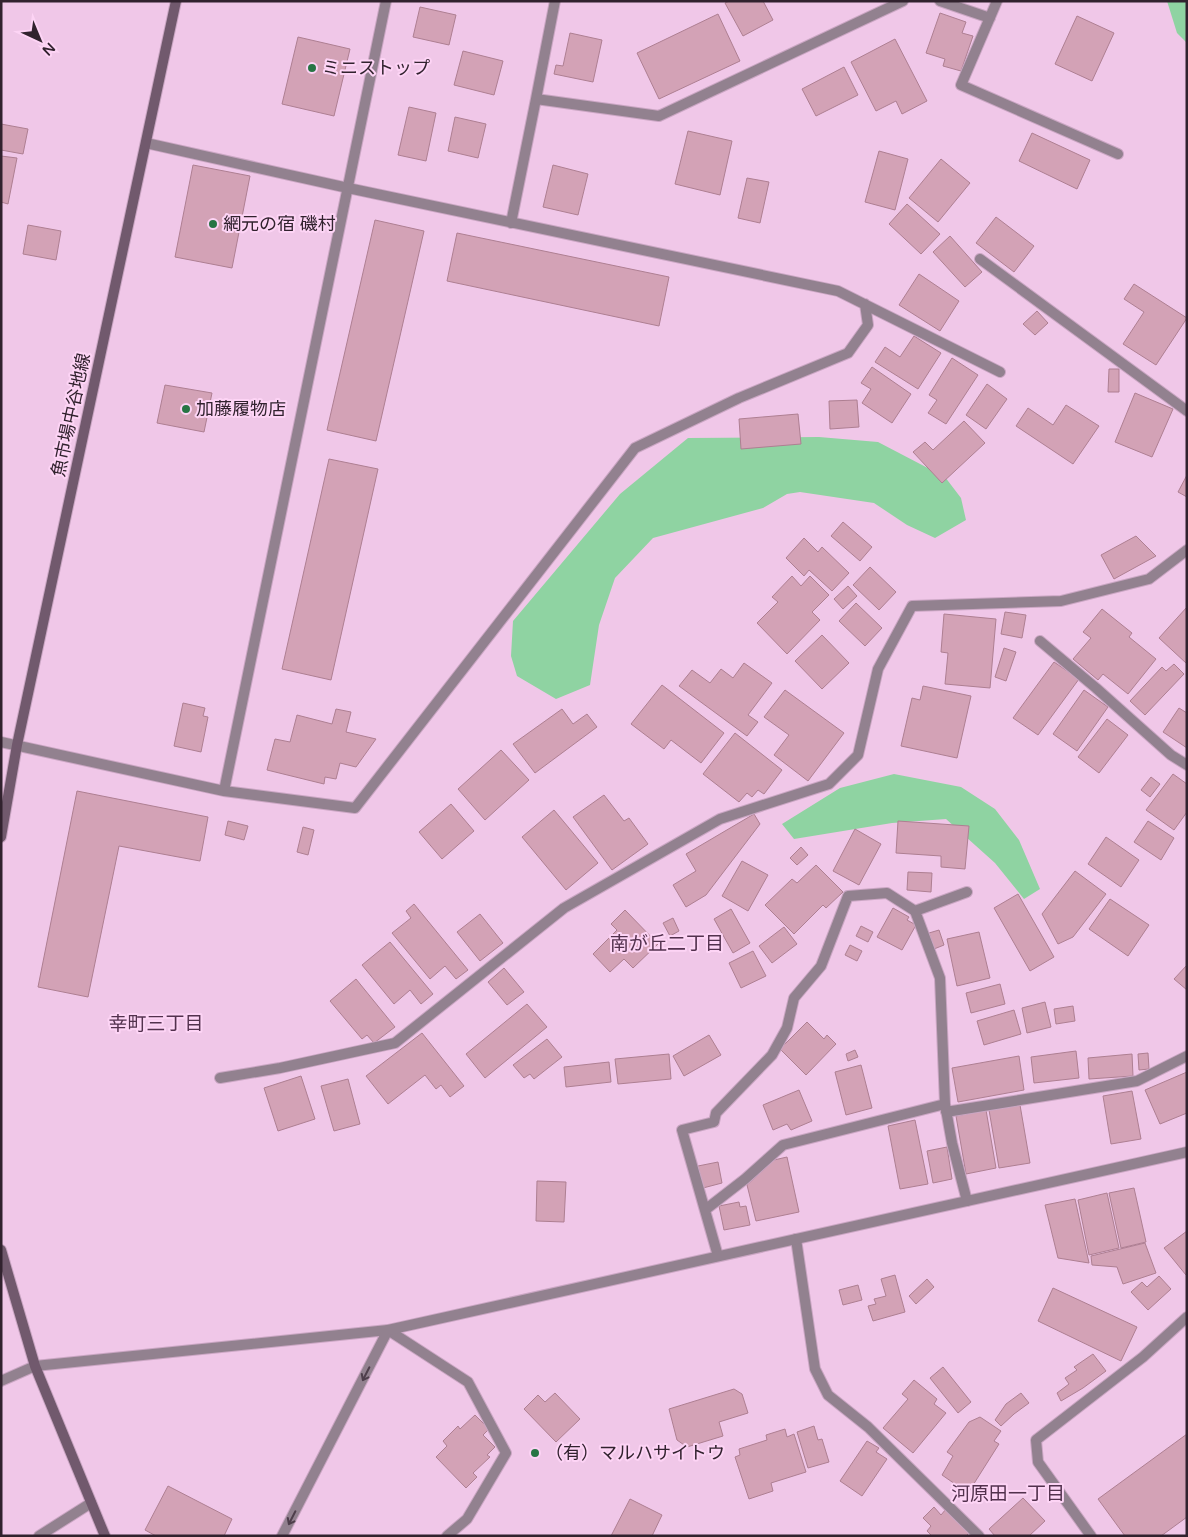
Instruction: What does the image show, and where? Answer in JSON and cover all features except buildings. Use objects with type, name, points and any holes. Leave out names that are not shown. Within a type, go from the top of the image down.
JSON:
[{"type":"street","name":"魚市場中谷地線","points":[[1,837],[17,745],[176,1]]},
{"type":"street","points":[[224,791],[386,1]]},
{"type":"street","points":[[511,222],[555,1]]},
{"type":"street","points":[[536,99],[659,116],[903,1]]},
{"type":"street","points":[[940,1],[990,18]]},
{"type":"street","points":[[997,1],[960,85],[1118,154]]},
{"type":"street","points":[[146,143],[348,188],[838,291],[1000,372]]},
{"type":"street","points":[[980,259],[1187,411]]},
{"type":"street","points":[[1,742],[224,791],[355,808],[635,448],[739,398],[848,353],[868,325],[865,304]]},
{"type":"street","points":[[220,1078],[280,1068],[395,1043],[564,908],[720,819],[829,784],[858,755],[878,668],[912,606],[1061,601],[1149,578],[1187,550]]},
{"type":"street","points":[[1040,641],[1171,755],[1187,765]]},
{"type":"street","points":[[915,911],[967,892]]},
{"type":"street","points":[[718,1256],[682,1130],[714,1122],[716,1113],[772,1055],[787,1028],[794,998],[821,966],[848,896],[887,893],[915,911],[940,978],[946,1108],[967,1201]]},
{"type":"street","points":[[705,1210],[745,1179],[783,1145],[946,1108],[1137,1081],[1187,1056]]},
{"type":"street","points":[[1,1381],[35,1366],[388,1330],[1187,1152]]},
{"type":"street","points":[[796,1239],[814,1370],[828,1396],[868,1427],[979,1536]]},
{"type":"street","points":[[1,1250],[35,1366],[105,1536]]},
{"type":"street","points":[[1091,1536],[1038,1462],[1036,1440],[1143,1357],[1187,1317]]},
{"type":"street","points":[[282,1536],[388,1330]]},
{"type":"street","points":[[388,1330],[468,1382],[506,1453],[467,1520],[447,1536]]},
{"type":"street","points":[[39,1536],[91,1503]]},
{"type":"green space","points":[[1167,1],[1187,1],[1187,43],[1177,33]]},
{"type":"green space","points":[[819,437],[878,442],[945,477],[961,498],[966,520],[935,538],[907,525],[874,503],[800,492],[787,494],[763,508],[653,538],[615,578],[599,625],[590,685],[556,699],[517,676],[511,656],[513,621],[620,494],[688,438]]},
{"type":"green space","points":[[894,774],[961,787],[995,809],[1019,840],[1040,889],[1024,899],[995,863],[946,819],[892,823],[794,839],[782,824],[840,788]]},
{"type":"place","name":"ミニストップ","points":[[312,68]]},
{"type":"place","name":"網元の宿 磯村","points":[[213,224]]},
{"type":"place","name":"加藤履物店","points":[[186,409]]},
{"type":"place","name":"（有）マルハサイトウ","points":[[535,1453]]},
{"type":"district","name":"南が丘二丁目","points":[[667,943]]},
{"type":"district","name":"幸町三丁目","points":[[156,1023]]},
{"type":"district","name":"河原田一丁目","points":[[1008,1493]]}]
